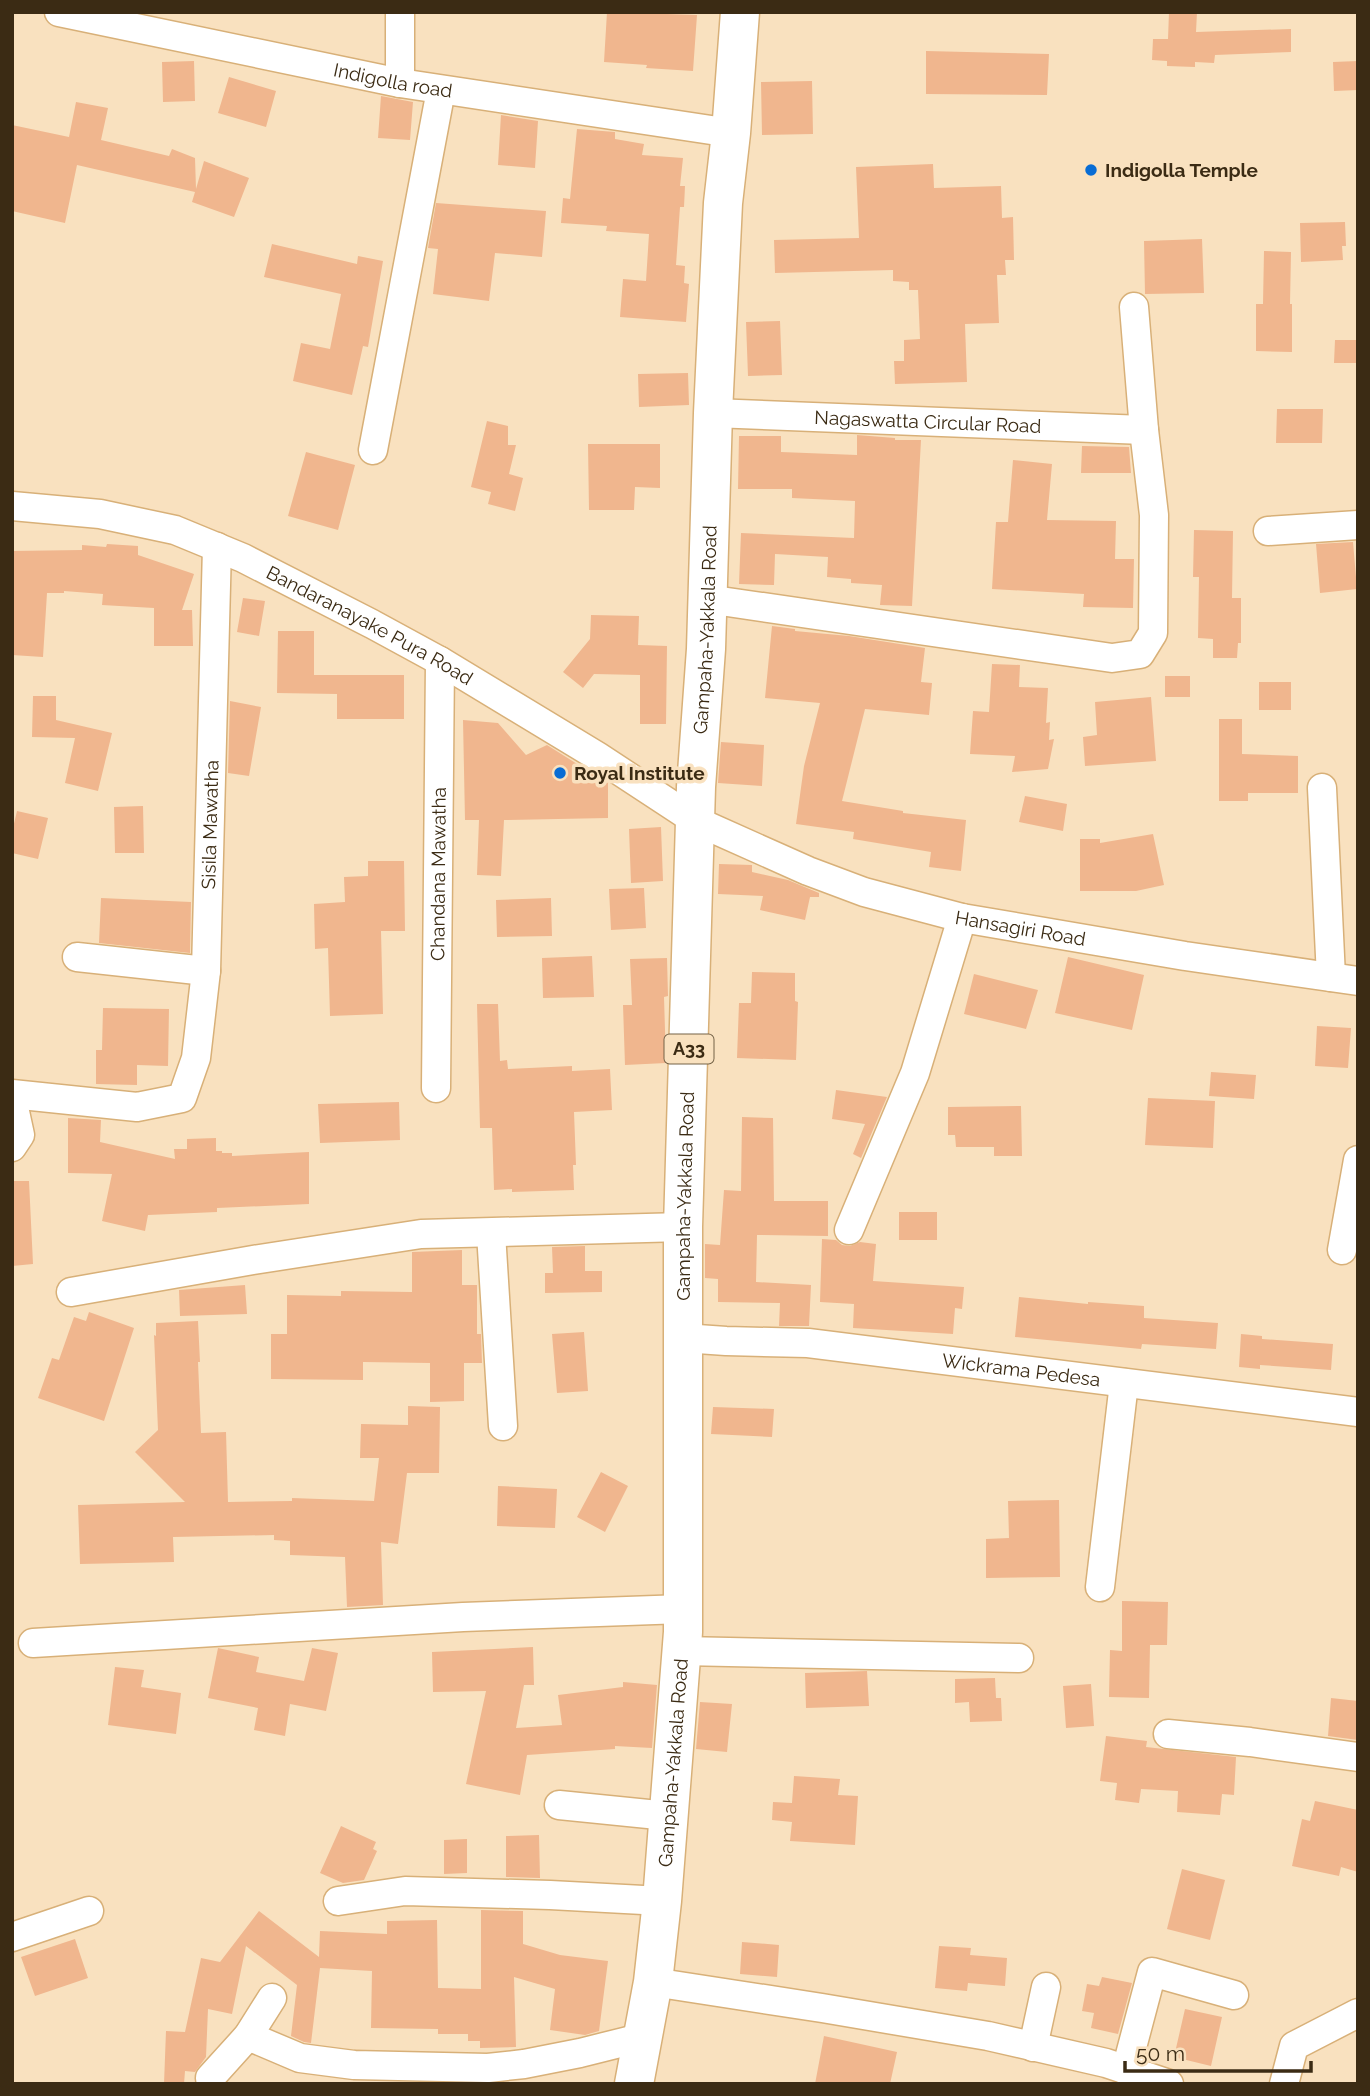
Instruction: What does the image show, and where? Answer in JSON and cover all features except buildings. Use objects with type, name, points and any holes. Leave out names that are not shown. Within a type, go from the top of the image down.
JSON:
[{"type":"highway","name":"Gampaha-Yakkala Road","points":[[634,2084],[653,1982],[662,1901],[682,1651],[683,1227],[696,787],[706,649],[723,203],[740,12]]},
{"type":"street","points":[[400,12],[400,83]]},
{"type":"street","name":"Indigolla road","points":[[70,13],[400,83],[731,133]]},
{"type":"street","points":[[373,450],[442,90]]},
{"type":"street","points":[[707,599],[1112,658],[1140,654],[1153,633],[1154,514],[1134,307]]},
{"type":"street","name":"Nagaswatta Circular Road","points":[[713,413],[1144,430]]},
{"type":"street","name":"Bandaranayake Pura Road","points":[[12,506],[100,513],[175,530],[217,547],[440,661],[597,756],[696,821]]},
{"type":"street","points":[[1268,531],[1358,525]]},
{"type":"street","name":"Sisila Mawatha","points":[[12,1096],[137,1107],[182,1098],[196,1058],[206,971],[217,547]]},
{"type":"street","name":"Chandana Mawatha","points":[[436,1088],[440,661]]},
{"type":"street","points":[[1322,788],[1344,979]]},
{"type":"street","name":"Hansagiri Road","points":[[696,821],[808,871],[864,892],[962,918],[1185,956],[1344,979]]},
{"type":"street","points":[[849,1230],[915,1073],[962,918]]},
{"type":"street","points":[[77,957],[206,971]]},
{"type":"street","points":[[12,1096],[20,1135],[12,1147]]},
{"type":"street","points":[[1342,1250],[1358,1160]]},
{"type":"street","points":[[71,1292],[421,1234],[683,1227]]},
{"type":"street","points":[[491,1233],[503,1426]]},
{"type":"street","name":"Wickrama Pedesa","points":[[683,1338],[808,1343],[1358,1412]]},
{"type":"street","points":[[1100,1587],[1124,1382]]},
{"type":"street","points":[[33,1643],[463,1616],[683,1609]]},
{"type":"street","points":[[682,1651],[1019,1658]]},
{"type":"street","points":[[1168,1734],[1358,1757]]},
{"type":"street","points":[[559,1805],[668,1816]]},
{"type":"street","points":[[338,1901],[405,1891],[662,1901]]},
{"type":"street","points":[[12,1937],[89,1911]]},
{"type":"street","points":[[1126,2070],[1153,1972],[1234,1994]]},
{"type":"street","points":[[653,1982],[988,2036],[1106,2063],[1169,2084]]},
{"type":"street","points":[[1033,2047],[1046,1987]]},
{"type":"street","points":[[210,2078],[248,2036],[272,1998]]},
{"type":"street","points":[[1284,2084],[1294,2046],[1358,2012]]},
{"type":"street","points":[[248,2036],[299,2058],[354,2065],[488,2068],[536,2062],[644,2037]]},
{"type":"place","name":"Indigolla Temple","points":[[1091,170]]},
{"type":"place","name":"Royal Institute","points":[[560,773]]}]
